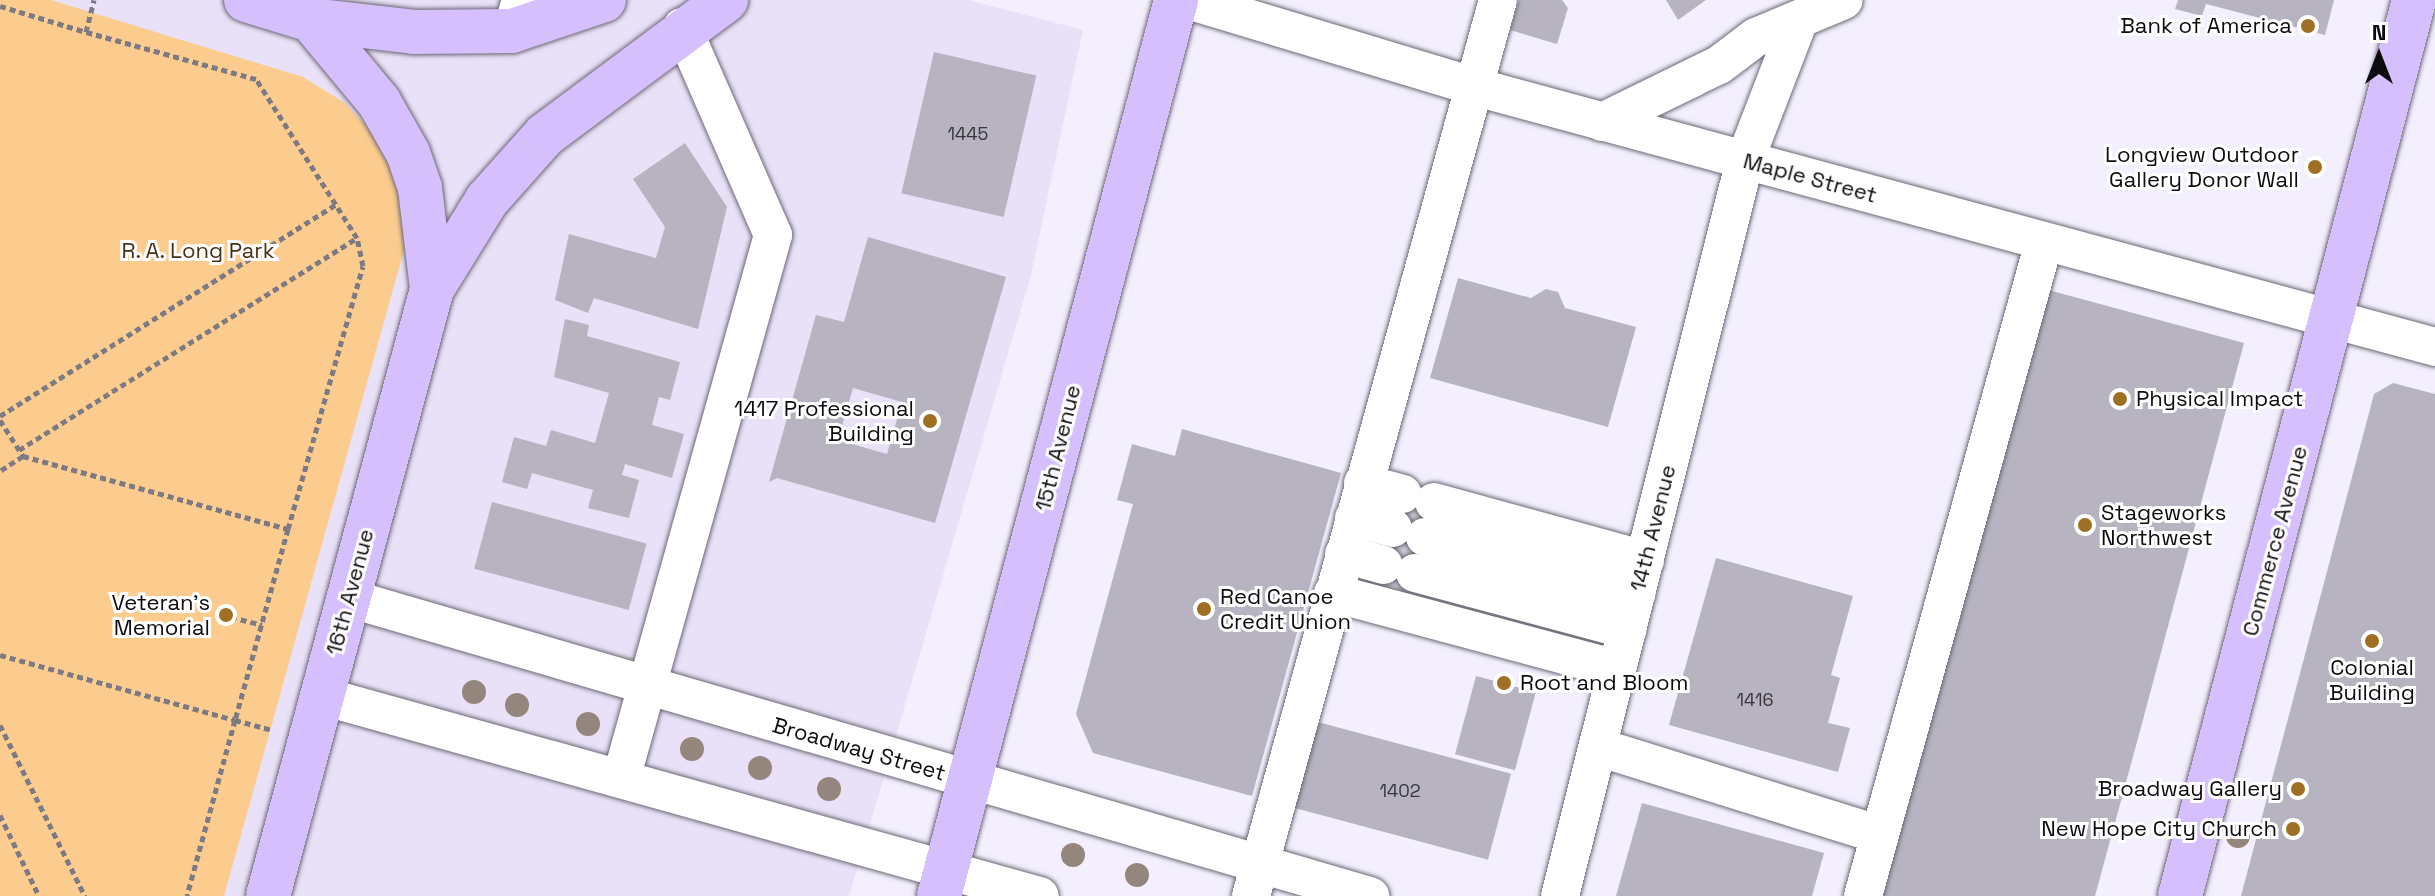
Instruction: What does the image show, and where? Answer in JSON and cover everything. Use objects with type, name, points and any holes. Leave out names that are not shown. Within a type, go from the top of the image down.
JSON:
[{"type":"main road","points":[[246,0],[311,20],[414,32],[604,0]]},
{"type":"main road","name":"15th Avenue","points":[[942,882],[1176,0]]},
{"type":"main road","name":"Commerce Avenue","points":[[2180,896],[2334,319],[2414,0]]},
{"type":"main road","name":"16th Avenue","points":[[268,896],[432,289],[487,200],[545,135],[682,27],[725,1]]},
{"type":"main road","name":"16th Avenue","points":[[311,20],[379,102],[408,153],[420,188],[432,289]]},
{"type":"street","name":"Maple Street","points":[[1188,0],[1472,86],[2435,347]]},
{"type":"street","points":[[1255,880],[1498,0]]},
{"type":"street","points":[[1602,122],[1719,65],[1756,37],[1797,25],[1844,0]]},
{"type":"street","name":"14th Avenue","points":[[1560,896],[1745,160],[1797,25]]},
{"type":"street","points":[[621,779],[651,688],[773,235],[682,27]]},
{"type":"street","points":[[1863,896],[2044,242]]},
{"type":"street","points":[[1349,536],[1407,542],[1631,612]]},
{"type":"street","points":[[1349,536],[1407,542],[1631,612]]},
{"type":"street","points":[[1349,536],[1631,612]]},
{"type":"street","name":"Broadway Street","points":[[348,598],[970,782],[1255,880],[1370,896]]},
{"type":"street","points":[[322,696],[621,779],[942,882],[1040,896]]},
{"type":"street","points":[[1598,747],[1880,835]]},
{"type":"path","points":[[86,32],[94,0]]},
{"type":"path","points":[[0,6],[256,79],[357,238],[363,266],[187,896]]},
{"type":"path","points":[[288,529],[23,456],[0,418],[336,204]]},
{"type":"path","points":[[19,450],[357,238]]},
{"type":"path","points":[[0,471],[23,456]]},
{"type":"path","points":[[231,617],[262,625]]},
{"type":"path","points":[[0,655],[310,740]]},
{"type":"path","points":[[0,725],[85,896]]},
{"type":"path","points":[[0,815],[39,896]]},
{"type":"shaded area","points":[[0,0],[968,0],[1083,30],[1031,275],[849,896],[0,896]]},
{"type":"green space","name":"R. A. Long Park","points":[[0,0],[51,0],[303,77],[345,103],[378,139],[400,183],[409,232],[224,896],[0,896]]},
{"type":"building","points":[[1519,0],[1562,0],[1568,8],[1557,44],[1510,30]]},
{"type":"building","points":[[1666,0],[1706,0],[1678,20]]},
{"type":"building","name":"Bank of America","points":[[2178,0],[2334,0],[2325,35],[2206,4],[2202,16],[2175,9]]},
{"type":"building","points":[[934,52],[1036,76],[1004,217],[901,193]]},
{"type":"building","points":[[685,143],[727,207],[698,329],[594,298],[588,313],[555,300],[569,234],[656,258],[665,227],[633,179]]},
{"type":"building","name":"1417 Professional Building","points":[[868,237],[1006,277],[935,523],[777,478],[769,482],[816,315],[844,322]],"holes":[[[853,388],[902,402],[887,454],[838,440]]]},
{"type":"building","points":[[1458,278],[1531,298],[1546,289],[1558,292],[1565,308],[1636,327],[1608,427],[1430,378]]},
{"type":"building","points":[[2041,288],[2244,343],[2137,742],[2095,896],[1876,896]]},
{"type":"building","points":[[565,319],[589,325],[587,336],[680,362],[670,400],[659,397],[652,425],[684,434],[672,478],[625,464],[622,475],[639,480],[629,518],[588,508],[593,490],[532,473],[527,489],[502,482],[514,437],[546,446],[551,430],[595,443],[609,393],[554,377]]},
{"type":"building","points":[[2393,383],[2435,394],[2435,896],[2241,896],[2374,394]]},
{"type":"building","name":"Red Canoe Credit Union","points":[[1182,429],[1341,473],[1252,796],[1093,753],[1076,714],[1133,504],[1117,500],[1132,444],[1175,456]]},
{"type":"building","points":[[492,502],[647,543],[629,610],[474,569]]},
{"type":"building","points":[[1716,558],[1853,596],[1831,675],[1840,678],[1828,723],[1850,728],[1838,772],[1669,725]]},
{"type":"building","points":[[1476,676],[1536,692],[1515,770],[1455,754]]},
{"type":"building","points":[[1314,721],[1511,774],[1488,860],[1291,807]]},
{"type":"building","points":[[1642,803],[1824,853],[1812,896],[1616,896]]},
{"type":"tunnel","points":[[1398,510],[1430,519]]},
{"type":"tunnel","points":[[1389,546],[1420,554]]},
{"type":"tunnel","points":[[1379,581],[1411,589]]},
{"type":"place","name":"Bank of America","points":[[2308,26]]},
{"type":"place","name":"Longview Outdoor Gallery Donor Wall","points":[[2315,167]]},
{"type":"place","name":"Physical Impact","points":[[2120,399]]},
{"type":"place","name":"1417 Professional Building","points":[[930,421]]},
{"type":"place","name":"Stageworks Northwest","points":[[2085,525]]},
{"type":"place","name":"Red Canoe Credit Union","points":[[1204,609]]},
{"type":"place","name":"Veteran's Memorial","points":[[226,615]]},
{"type":"place","name":"Colonial Building","points":[[2372,641]]},
{"type":"place","name":"Root and Bloom","points":[[1504,683]]},
{"type":"place","name":"Broadway Gallery","points":[[2298,789]]},
{"type":"place","name":"New Hope City Church","points":[[2293,829]]}]
